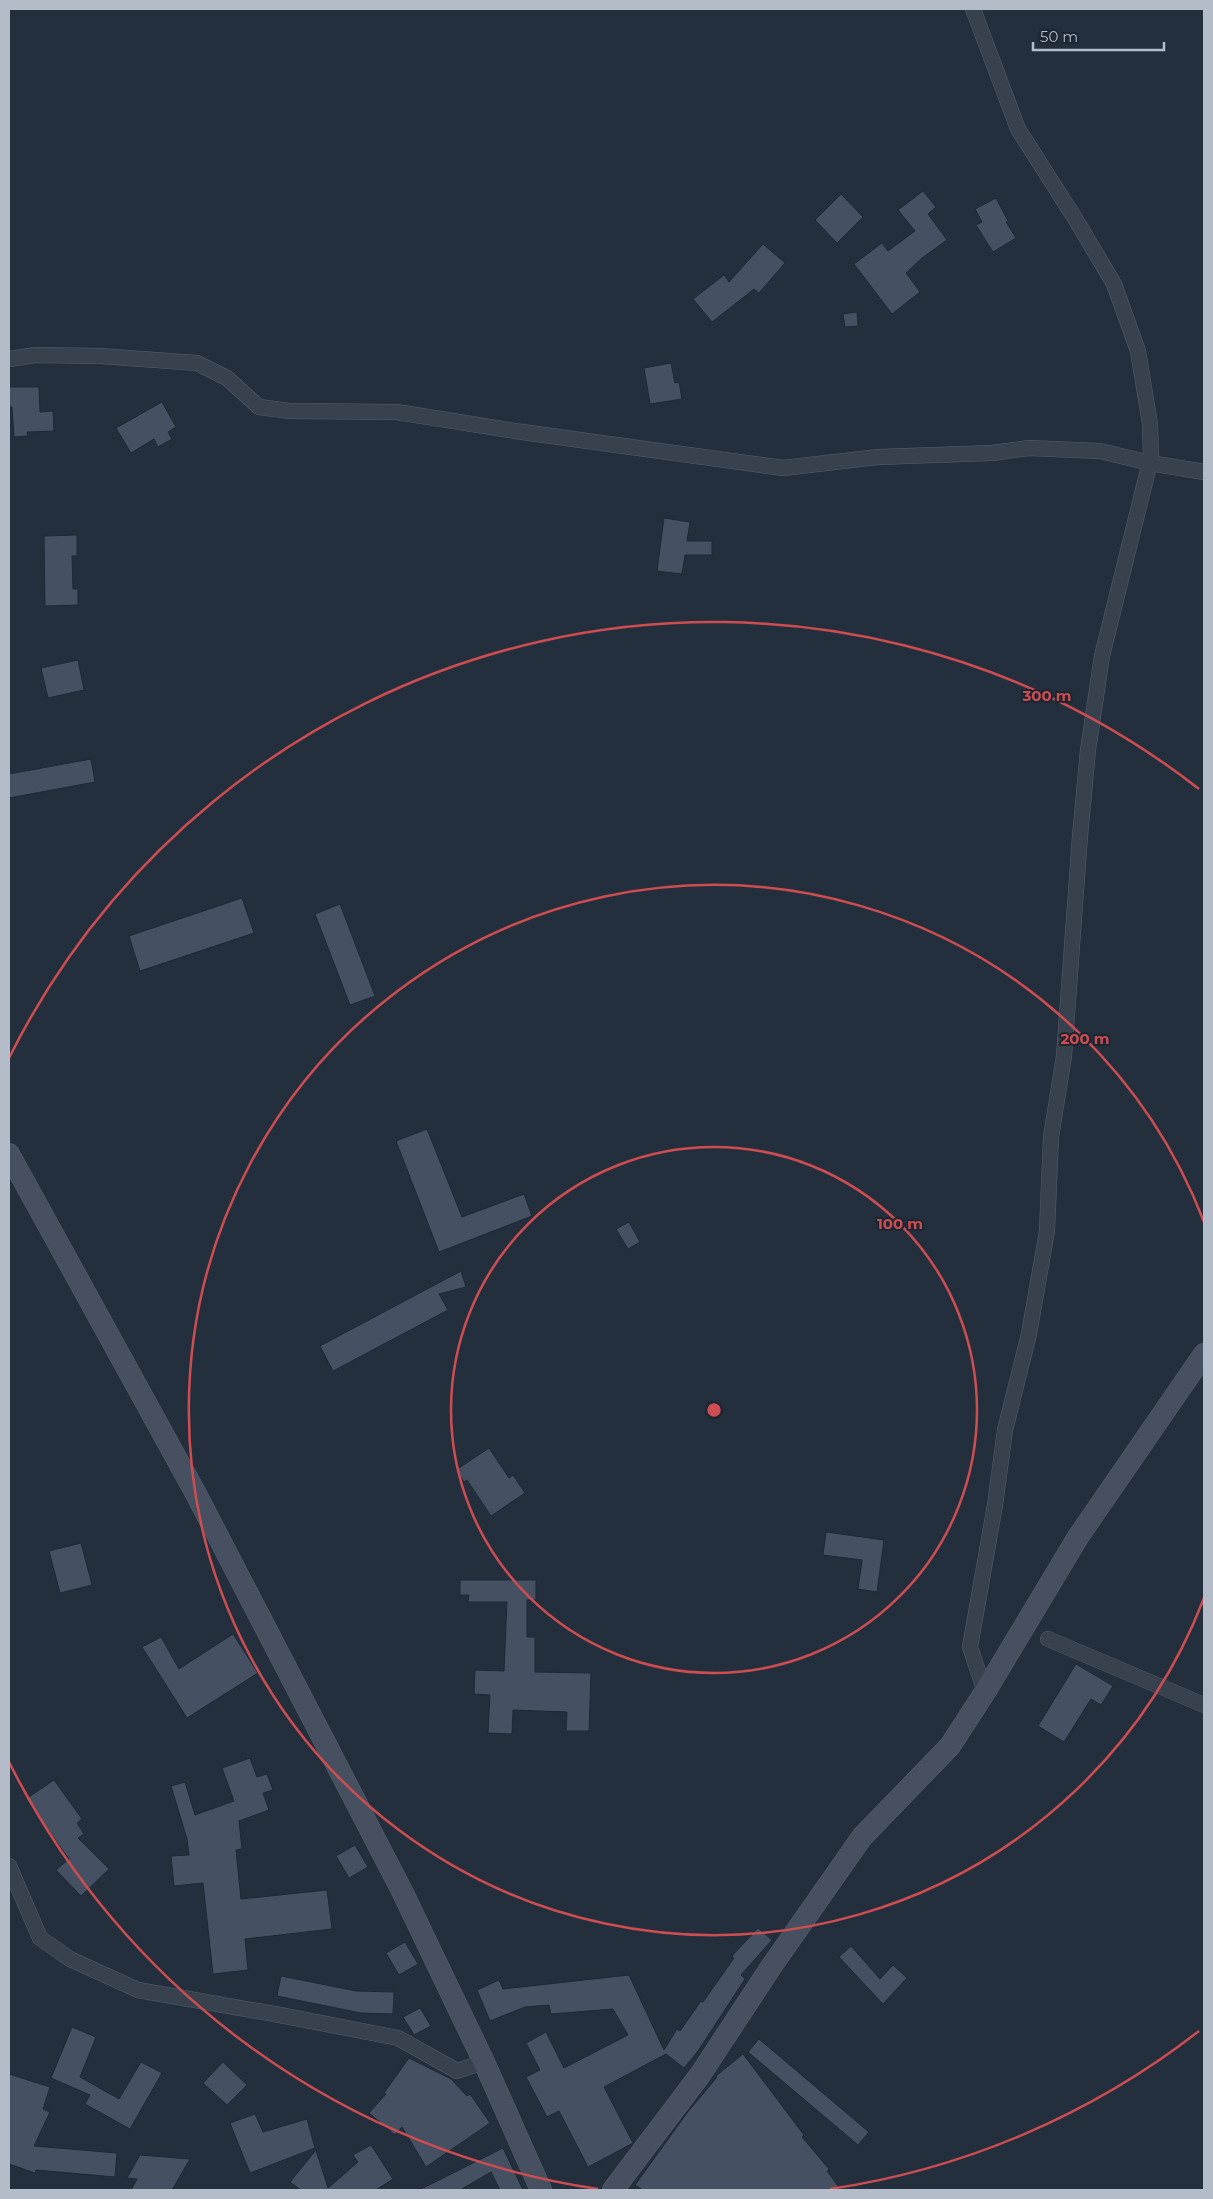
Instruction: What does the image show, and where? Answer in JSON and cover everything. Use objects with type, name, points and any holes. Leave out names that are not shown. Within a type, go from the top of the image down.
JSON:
[{"type":"street","points":[[973,9],[1018,129],[1114,284],[1138,351],[1150,424],[1150,463],[1102,656],[1088,750],[1064,1056],[1052,1137],[1047,1231],[1029,1334],[1005,1430],[995,1505],[970,1647],[985,1692]]},
{"type":"street","points":[[9,359],[36,355],[100,356],[197,363],[227,378],[259,407],[290,412],[397,412],[515,431],[783,468],[878,457],[992,453],[1029,448],[1100,451],[1150,463],[1204,472]]},
{"type":"street","points":[[9,1154],[195,1492],[402,1891],[484,2062],[541,2190]]},
{"type":"street","points":[[613,2190],[700,2075],[771,1967],[862,1837],[950,1746],[985,1692],[1078,1537],[1204,1354]]},
{"type":"street","points":[[1048,1640],[1204,1705]]},
{"type":"street","points":[[9,1866],[40,1938],[70,1959],[138,1990],[280,2014],[398,2038],[457,2071],[484,2062]]},
{"type":"building","points":[[923,191],[936,207],[928,214],[947,240],[922,258],[906,273],[920,292],[892,314],[854,264],[882,243],[888,251],[915,231],[898,210]]},
{"type":"building","points":[[841,194],[863,217],[837,243],[815,220]]},
{"type":"building","points":[[996,198],[1008,221],[1006,222],[1016,238],[993,252],[976,225],[982,222],[975,209]]},
{"type":"building","points":[[763,244],[785,263],[759,293],[754,289],[712,322],[693,299],[724,275],[729,282]]},
{"type":"building","points":[[857,312],[858,326],[845,327],[843,314]]},
{"type":"building","points":[[671,363],[675,383],[679,382],[682,399],[650,404],[644,368]]},
{"type":"building","points":[[9,387],[39,387],[40,412],[53,411],[54,431],[27,432],[28,436],[14,437],[12,407],[9,407]]},
{"type":"building","points":[[162,402],[176,427],[168,432],[172,439],[158,447],[154,439],[131,453],[116,428]]},
{"type":"building","points":[[664,518],[690,522],[687,541],[712,541],[712,555],[685,555],[682,574],[657,571]]},
{"type":"building","points":[[77,535],[77,556],[72,556],[73,589],[78,589],[78,605],[45,606],[44,536]]},
{"type":"building","points":[[78,660],[84,690],[48,698],[41,668]]},
{"type":"building","points":[[91,759],[95,782],[9,798],[9,774]]},
{"type":"building","points":[[242,898],[254,933],[140,971],[129,936]]},
{"type":"building","points":[[340,904],[375,996],[350,1005],[315,914]]},
{"type":"building","points":[[427,1129],[462,1217],[524,1194],[532,1216],[439,1252],[396,1141]]},
{"type":"building","points":[[629,1222],[640,1242],[628,1249],[616,1229]]},
{"type":"building","points":[[461,1271],[466,1287],[439,1294],[448,1310],[333,1371],[320,1346]]},
{"type":"building","points":[[489,1448],[509,1478],[513,1475],[525,1493],[491,1516],[467,1480],[464,1482],[456,1470]]},
{"type":"building","points":[[826,1532],[884,1540],[877,1592],[858,1589],[862,1560],[823,1555]]},
{"type":"building","points":[[81,1543],[92,1585],[60,1593],[49,1551]]},
{"type":"building","points":[[460,1580],[536,1580],[536,1600],[527,1600],[527,1637],[535,1637],[535,1672],[591,1673],[589,1731],[566,1731],[567,1712],[513,1710],[512,1734],[488,1733],[490,1695],[474,1694],[475,1670],[504,1671],[507,1602],[468,1602],[469,1595],[460,1595]]},
{"type":"building","points":[[233,1634],[258,1673],[187,1718],[142,1647],[161,1637],[179,1669]]},
{"type":"building","points":[[1076,1664],[1113,1686],[1101,1705],[1091,1699],[1064,1742],[1038,1726]]},
{"type":"building","points":[[250,1758],[257,1777],[267,1774],[273,1790],[263,1793],[269,1810],[239,1821],[242,1849],[236,1850],[241,1899],[327,1890],[332,1929],[245,1939],[248,1970],[213,1974],[203,1883],[174,1886],[171,1856],[189,1855],[187,1839],[171,1786],[185,1782],[195,1815],[234,1801],[222,1768]]},
{"type":"building","points":[[54,1780],[82,1819],[77,1823],[84,1834],[78,1838],[109,1869],[81,1896],[56,1870],[69,1859],[26,1799]]},
{"type":"building","points":[[355,1845],[368,1867],[349,1878],[336,1856]]},
{"type":"building","points":[[758,1928],[772,1940],[741,1975],[745,1979],[698,2051],[684,2068],[666,2054],[604,2087],[633,2143],[588,2167],[559,2111],[547,2117],[526,2077],[540,2070],[526,2043],[546,2032],[564,2068],[628,2035],[613,2009],[551,2014],[549,2005],[525,2007],[490,2021],[477,1990],[499,1980],[503,1989],[629,1975],[664,2050],[677,2029],[680,2031],[701,2001],[703,2002],[734,1958],[732,1956]]},
{"type":"building","points":[[405,1942],[418,1964],[399,1975],[386,1953]]},
{"type":"building","points":[[851,1946],[880,1979],[893,1965],[907,1978],[883,2004],[839,1957]]},
{"type":"building","points":[[281,1976],[356,1991],[394,1992],[393,2014],[361,2013],[277,1996]]},
{"type":"building","points":[[420,2008],[431,2026],[414,2035],[403,2017]]},
{"type":"building","points":[[72,2027],[96,2037],[80,2077],[119,2099],[141,2062],[162,2073],[130,2129],[85,2104],[90,2095],[51,2078]]},
{"type":"building","points":[[759,2039],[869,2132],[858,2145],[748,2052]]},
{"type":"building","points":[[743,2054],[804,2135],[802,2137],[829,2169],[827,2171],[841,2190],[643,2190],[635,2185],[716,2076]]},
{"type":"building","points":[[409,2058],[451,2079],[467,2096],[470,2094],[490,2123],[426,2167],[402,2127],[395,2135],[369,2113],[386,2094],[384,2093]]},
{"type":"building","points":[[223,2062],[247,2085],[227,2105],[203,2083]]},
{"type":"building","points":[[9,2074],[50,2087],[43,2109],[50,2112],[34,2146],[117,2153],[115,2177],[36,2170],[35,2173],[9,2164]]},
{"type":"building","points":[[255,2114],[263,2132],[307,2119],[315,2148],[250,2173],[230,2123]]},
{"type":"building","points":[[371,2145],[393,2179],[376,2190],[301,2190],[290,2182],[316,2150],[328,2188],[358,2162],[353,2155]]},
{"type":"building","points":[[503,2148],[523,2190],[500,2190],[491,2172],[460,2190],[419,2190]]},
{"type":"building","points":[[140,2155],[190,2159],[172,2190],[131,2190],[137,2179],[127,2178]]}]
